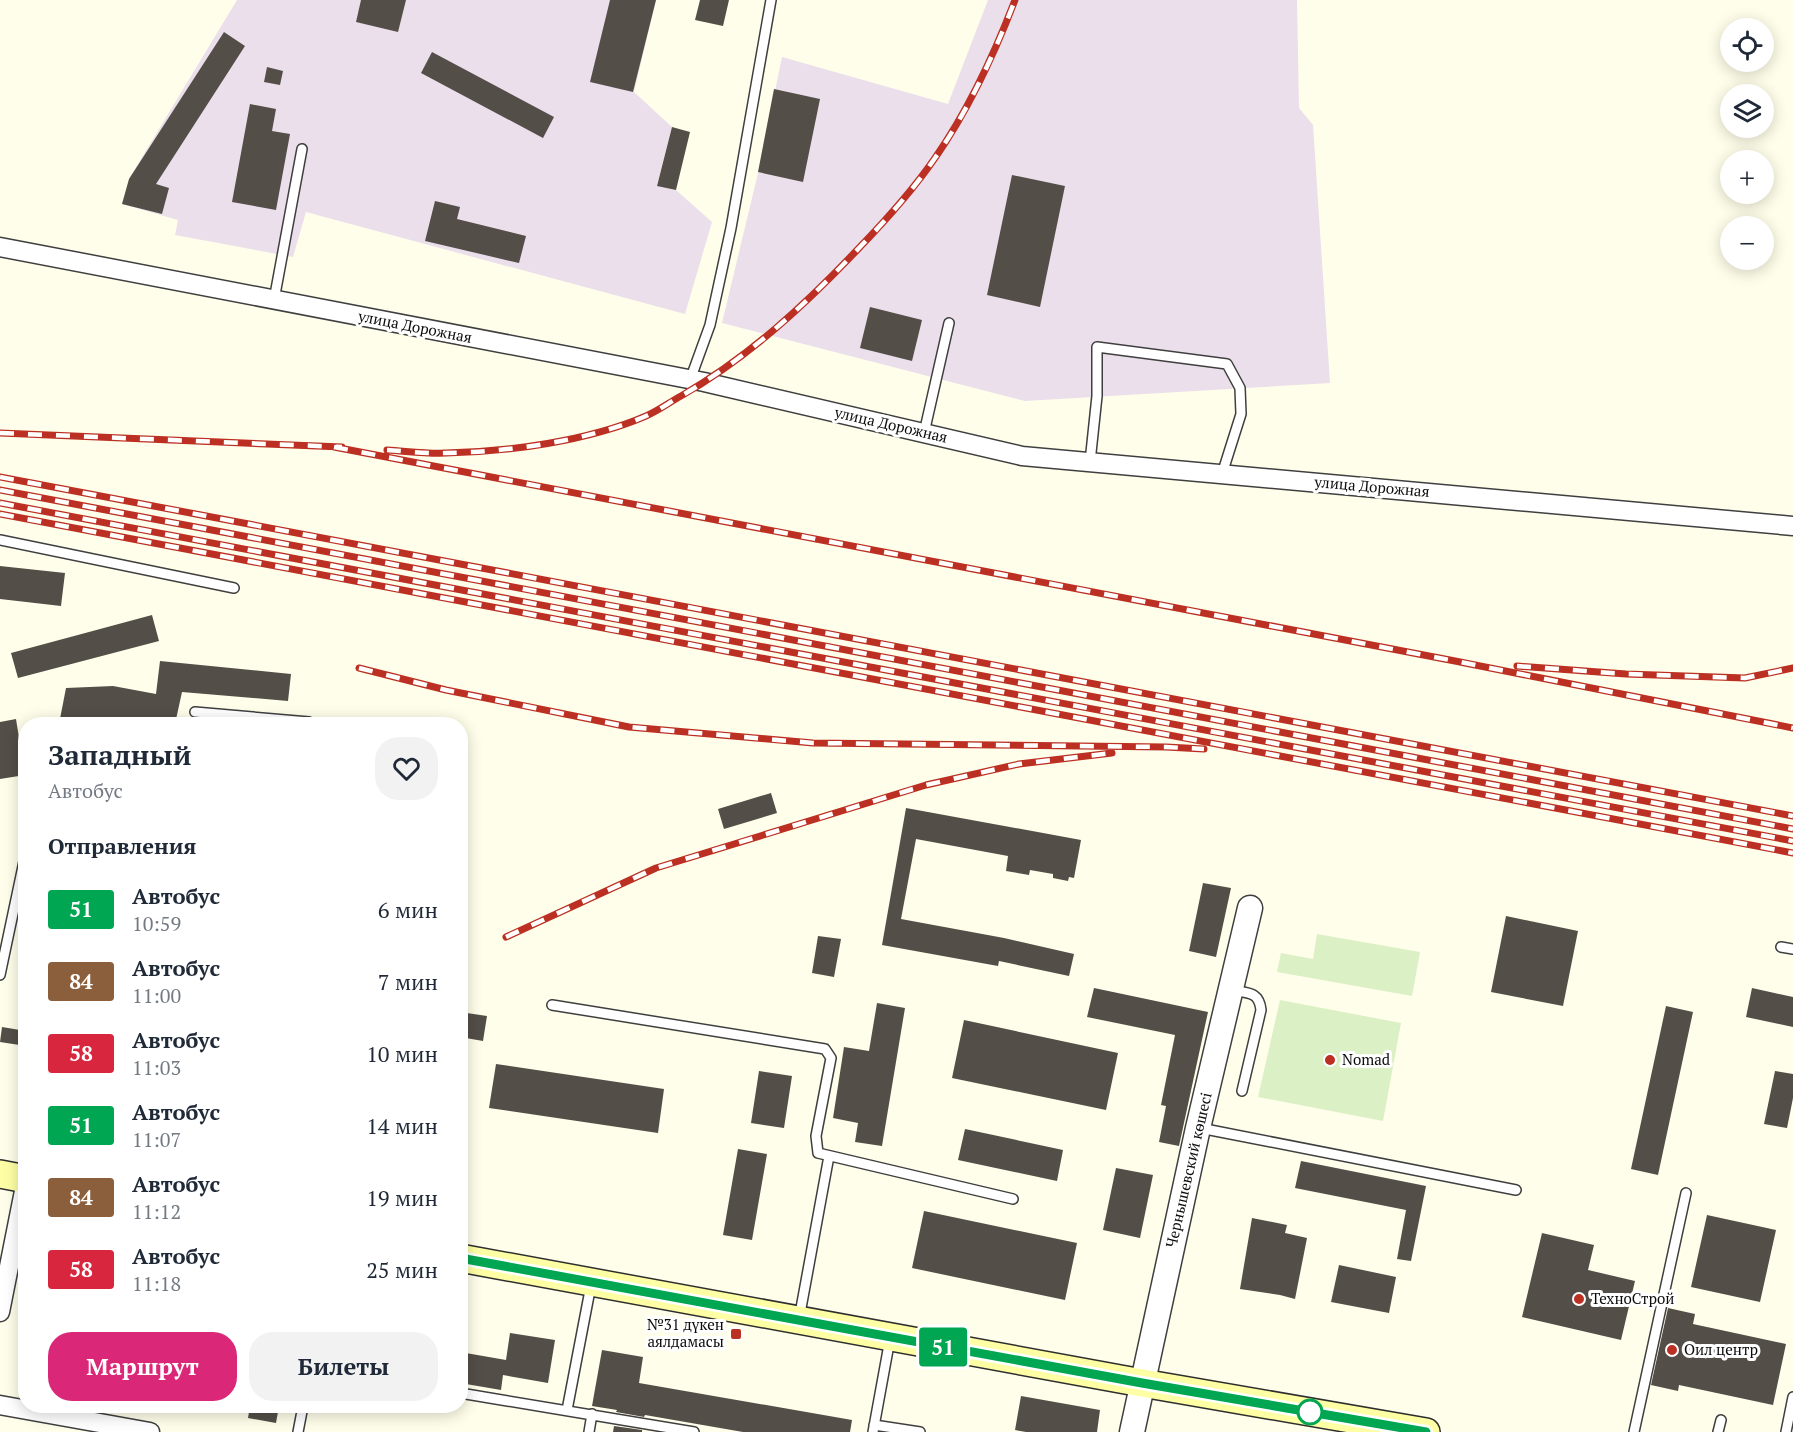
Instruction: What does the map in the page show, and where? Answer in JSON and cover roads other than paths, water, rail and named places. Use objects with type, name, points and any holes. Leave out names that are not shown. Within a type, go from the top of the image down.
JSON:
[{"type":"main road","points":[[0,1174],[18,1178]]},
{"type":"main road","points":[[468,1259],[1142,1383],[1426,1432]]},
{"type":"street","name":"улица Дорожная","points":[[0,247],[690,380],[1022,456],[1793,526]]},
{"type":"street","name":"Чернышевский көшесі","points":[[1132,1432],[1198,1128],[1250,908]]},
{"type":"street","points":[[0,1312],[18,1221]]},
{"type":"street","points":[[0,1405],[18,1408]]},
{"type":"street","points":[[44,1413],[150,1432]]},
{"type":"lane","points":[[690,380],[710,325],[728,239],[771,0]]},
{"type":"lane","points":[[274,300],[302,149]]},
{"type":"lane","points":[[924,433],[949,323]]},
{"type":"lane","points":[[1090,462],[1097,396],[1096,347],[1227,364],[1240,388],[1241,414],[1222,474]]},
{"type":"lane","points":[[0,540],[234,588]]},
{"type":"lane","points":[[195,712],[252,717]]},
{"type":"lane","points":[[0,975],[18,890]]},
{"type":"lane","points":[[1781,947],[1793,949]]},
{"type":"lane","points":[[1231,990],[1254,994],[1260,1001],[1261,1010],[1242,1091]]},
{"type":"lane","points":[[552,1005],[825,1049],[831,1058],[816,1136],[818,1153],[1013,1199]]},
{"type":"lane","points":[[1198,1128],[1516,1190]]},
{"type":"lane","points":[[799,1320],[829,1156]]},
{"type":"lane","points":[[1634,1432],[1686,1193]]},
{"type":"lane","points":[[567,1410],[591,1282]]},
{"type":"lane","points":[[890,1337],[874,1429],[920,1432]]},
{"type":"lane","points":[[468,1394],[694,1432]]},
{"type":"lane","points":[[1786,1432],[1793,1397]]},
{"type":"lane","points":[[298,1432],[302,1413]]},
{"type":"lane","points":[[589,1432],[592,1414]]},
{"type":"lane","points":[[1718,1432],[1721,1420]]},
{"type":"railway","points":[[387,450],[424,453],[495,450],[547,444],[599,432],[650,414],[730,364],[776,328],[839,269],[918,182],[970,101],[1015,0]]},
{"type":"railway","points":[[0,433],[342,447]]},
{"type":"railway","points":[[334,447],[1455,661],[1793,728]]},
{"type":"railway","points":[[0,477],[1793,816]]},
{"type":"railway","points":[[0,490],[1793,829]]},
{"type":"railway","points":[[0,503],[1793,841]]},
{"type":"railway","points":[[0,514],[1793,853]]},
{"type":"railway","points":[[1517,666],[1626,674],[1745,678],[1793,668]]},
{"type":"railway","points":[[359,668],[446,690],[629,727],[813,743],[1204,749]]},
{"type":"railway","points":[[506,937],[656,868],[926,785],[1019,764],[1112,753]]},
{"type":"place","name":"Nomad","points":[[1330,1060]]},
{"type":"place","name":"ТехноСтрой","points":[[1579,1299]]},
{"type":"place","name":"№31 дүкен аялдамасы","points":[[736,1334]]},
{"type":"place","name":"Оил центр","points":[[1672,1350]]}]
